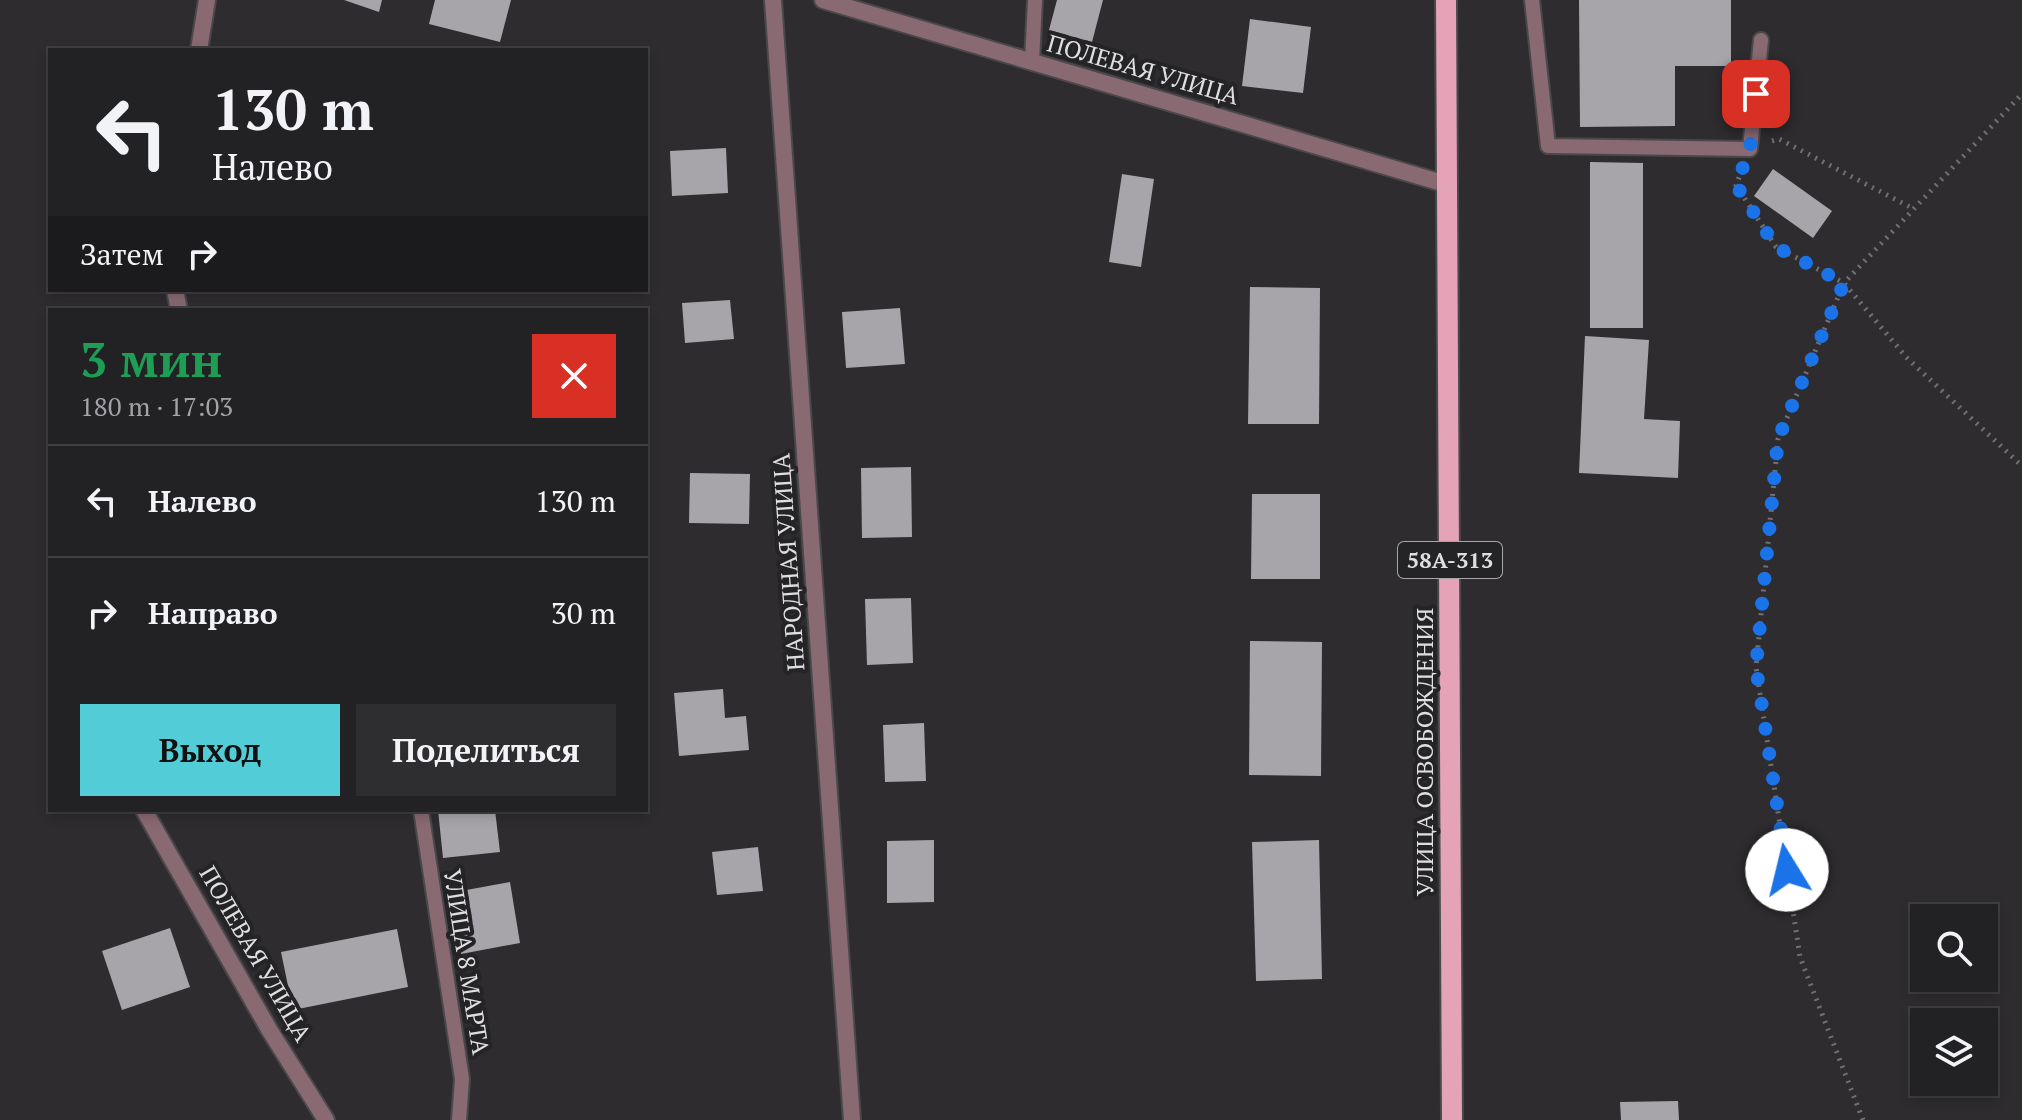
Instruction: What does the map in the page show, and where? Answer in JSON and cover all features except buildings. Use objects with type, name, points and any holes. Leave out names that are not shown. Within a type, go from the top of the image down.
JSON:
[{"type":"main road","name":"УЛИЦА ОСВОБОЖДЕНИЯ","points":[[1446,0],[1452,1120]]},
{"type":"street","points":[[199,48],[207,0]]},
{"type":"street","name":"НАРОДНАЯ УЛИЦА","points":[[773,0],[852,1120]]},
{"type":"street","name":"ПОЛЕВАЯ УЛИЦА","points":[[823,0],[1449,185]]},
{"type":"street","name":"ПОЛЕВАЯ УЛИЦА","points":[[145,812],[270,1031],[326,1120]]},
{"type":"lane","points":[[1032,62],[1035,0]]},
{"type":"lane","points":[[1532,0],[1548,146],[1750,149],[1761,40]]},
{"type":"lane","name":"УЛИЦА 8 МАРТА","points":[[421,812],[462,1079],[459,1120]]},
{"type":"path","points":[[1863,1120],[1800,957],[1756,667],[1778,439],[1844,283],[2022,94]]},
{"type":"path","points":[[1914,209],[1779,139],[1750,149],[1736,185],[1776,247],[1844,283],[1906,357],[2022,466]]},
{"type":"route","points":[[1756,94],[1750,149],[1736,185],[1776,247],[1844,283],[1778,439],[1756,667],[1787,870]]}]
